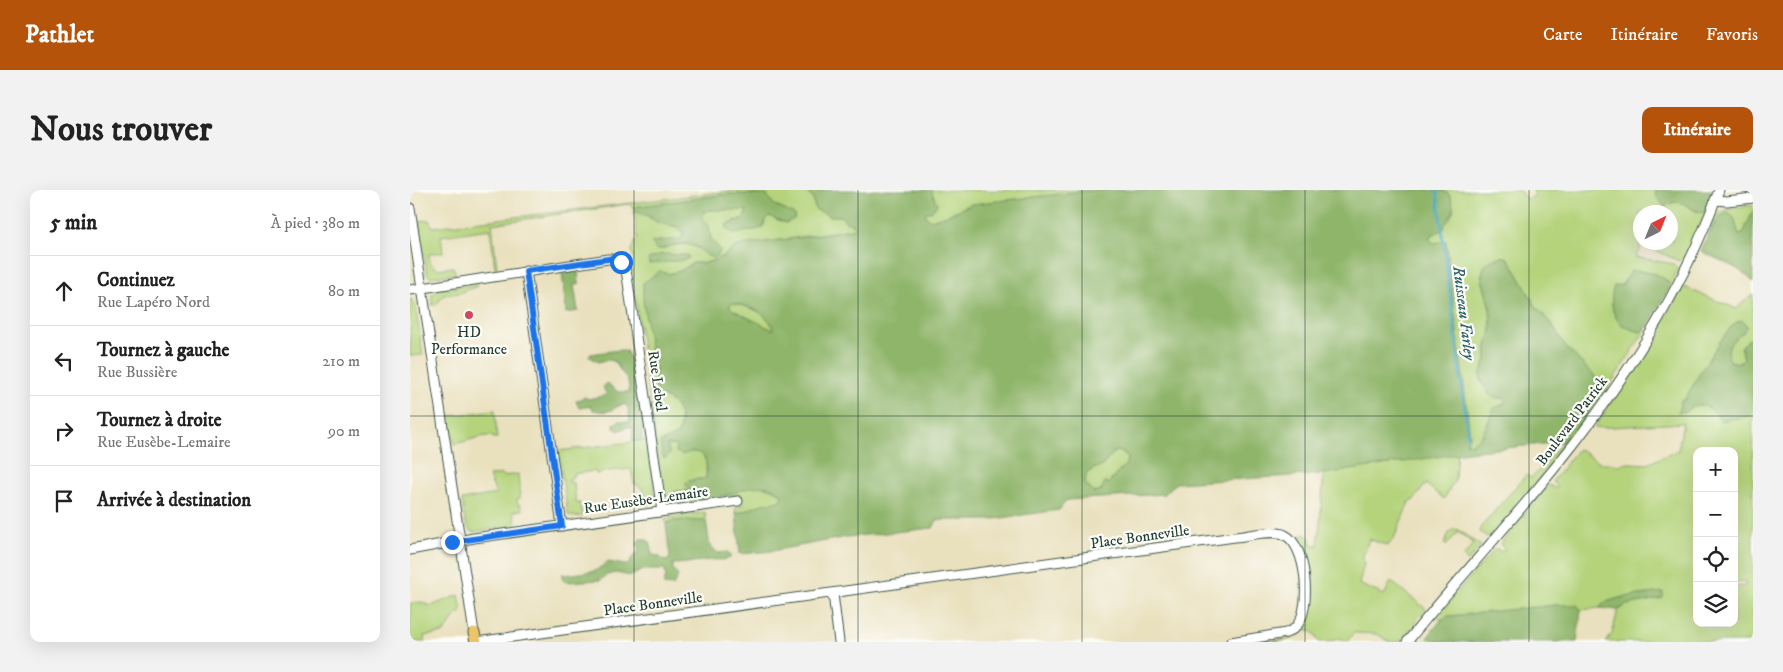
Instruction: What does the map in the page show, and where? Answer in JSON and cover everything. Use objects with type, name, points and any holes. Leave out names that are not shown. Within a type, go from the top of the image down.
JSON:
[{"type":"street","name":"Boulevard Patrick","points":[[1407,642],[1550,474],[1603,405],[1652,330],[1671,297],[1695,248],[1719,190]]},
{"type":"street","points":[[1716,200],[1727,201],[1753,198]]},
{"type":"street","points":[[410,208],[476,639]]},
{"type":"street","name":"Rue Lebel","points":[[526,271],[608,259],[616,260],[624,265],[628,276],[662,511]]},
{"type":"street","points":[[410,290],[526,271],[562,526]]},
{"type":"street","name":"Rue Eusèbe-Lemaire","points":[[410,550],[460,540],[738,501]]},
{"type":"street","name":"Place Bonneville","points":[[476,639],[833,594],[1226,538],[1270,533],[1285,535],[1297,546],[1304,567],[1304,603],[1299,623],[1286,633],[1231,642]]},
{"type":"street","points":[[833,594],[839,642]]},
{"type":"green space","points":[[738,190],[805,190],[813,199],[815,209],[831,216],[841,216],[847,223],[853,224],[856,227],[735,247],[726,255],[715,260],[705,263],[693,263],[680,271],[651,278],[643,283],[651,354],[656,367],[656,388],[659,393],[672,402],[678,410],[680,419],[678,434],[660,443],[670,454],[667,445],[675,445],[676,448],[687,452],[696,451],[706,459],[706,479],[693,479],[690,490],[676,491],[674,501],[678,503],[670,504],[664,500],[631,270],[634,258],[631,250],[637,238],[634,212],[643,214],[660,223],[674,226],[684,234],[681,239],[652,242],[669,245],[689,245],[712,257],[719,254],[711,239],[709,227],[702,215],[704,212],[710,210],[747,209],[744,218],[734,221],[752,230],[763,228],[765,220],[769,216],[786,223],[787,211],[774,205],[770,200],[753,194],[729,194],[633,207],[629,204],[492,224],[497,268],[495,269],[490,229],[441,236],[443,252],[429,254],[430,263],[438,269],[453,267],[456,274],[430,277],[427,274],[419,221],[429,220],[433,227]]},
{"type":"green space","points":[[805,190],[931,190],[937,204],[933,210],[925,213],[926,217],[931,220],[972,204],[1096,190],[1440,190],[1449,194],[1453,211],[1444,229],[1430,236],[1430,240],[1434,243],[1446,241],[1470,435],[1466,442],[1467,444],[1482,435],[1494,408],[1504,404],[1506,400],[1490,394],[1481,379],[1491,331],[1490,306],[1482,274],[1483,269],[1490,261],[1504,257],[1511,262],[1535,305],[1552,325],[1565,346],[1600,382],[1600,388],[1595,402],[1581,423],[1573,434],[1561,442],[1469,452],[1324,474],[1176,483],[1165,494],[1067,500],[1059,510],[987,520],[937,520],[933,528],[847,537],[772,551],[740,554],[736,513],[762,504],[779,501],[782,499],[782,495],[775,490],[760,486],[717,497],[678,503],[672,497],[676,491],[690,490],[685,484],[688,481],[706,478],[707,471],[705,460],[700,453],[695,452],[682,455],[676,452],[675,445],[667,445],[670,454],[663,458],[660,443],[678,434],[680,419],[678,410],[672,402],[659,393],[656,388],[656,367],[651,354],[643,300],[643,283],[660,271],[669,274],[680,271],[693,263],[705,263],[715,260],[726,255],[735,247],[746,244],[799,238],[855,227],[853,224],[847,223],[841,216],[831,216],[815,209],[813,199]],"holes":[[[733,303],[758,311],[768,319],[773,330],[733,310],[729,306]],[[1115,451],[1123,452],[1128,458],[1125,466],[1108,484],[1105,482],[1101,491],[1094,493],[1085,483],[1086,474],[1102,466]]]},
{"type":"green space","points":[[931,190],[1096,190],[972,204],[931,220],[926,217],[925,213],[933,210],[937,204]]},
{"type":"green space","points":[[1440,190],[1519,190],[1526,199],[1535,196],[1533,190],[1655,190],[1657,197],[1670,203],[1681,202],[1695,211],[1705,213],[1685,257],[1679,261],[1654,250],[1678,250],[1678,205],[1633,205],[1633,250],[1640,250],[1635,257],[1674,264],[1677,267],[1677,272],[1671,285],[1663,278],[1653,274],[1631,271],[1622,285],[1614,286],[1612,306],[1615,316],[1625,327],[1640,332],[1646,329],[1592,410],[1553,461],[1490,536],[1487,537],[1480,532],[1480,528],[1526,475],[1532,478],[1567,437],[1600,382],[1565,346],[1552,325],[1535,305],[1507,257],[1495,259],[1481,275],[1490,310],[1491,331],[1486,359],[1480,376],[1490,395],[1494,398],[1505,398],[1506,400],[1504,404],[1493,412],[1480,437],[1475,442],[1468,444],[1446,241],[1434,244],[1429,240],[1430,236],[1450,219],[1453,209],[1449,195]]},
{"type":"green space","points":[[1655,190],[1713,190],[1705,213],[1685,204],[1675,202],[1663,205],[1657,197]]},
{"type":"green space","points":[[729,194],[767,195],[774,205],[795,215],[794,219],[786,223],[769,216],[765,220],[763,228],[735,234],[728,230],[726,225],[744,218],[747,210],[710,210],[704,212],[702,215],[709,227],[711,239],[720,250],[715,258],[712,258],[696,247],[686,244],[677,244],[657,250],[651,242],[680,239],[684,234],[679,227],[658,223],[644,213],[634,212],[633,207]]},
{"type":"green space","points":[[1753,205],[1753,211],[1743,234],[1739,235],[1734,218],[1720,216],[1709,233],[1720,211]]},
{"type":"green space","points":[[1753,211],[1753,282],[1742,272],[1701,251],[1711,230],[1722,216],[1726,213],[1733,216],[1739,235],[1743,234]]},
{"type":"green space","points":[[662,254],[688,255],[689,258],[649,264],[648,259]]},
{"type":"green space","points":[[578,271],[579,284],[574,285],[578,311],[566,313],[562,273]]},
{"type":"green space","points":[[1631,271],[1653,274],[1663,278],[1671,285],[1646,329],[1640,332],[1621,324],[1615,316],[1612,306],[1614,286],[1622,285]]},
{"type":"green space","points":[[478,284],[478,286],[459,293],[444,295],[436,305],[432,305],[432,294],[438,289]]},
{"type":"green space","points":[[1684,287],[1737,309],[1753,295],[1753,341],[1749,339],[1741,350],[1744,358],[1739,363],[1730,361],[1728,351],[1730,344],[1744,332],[1738,321],[1730,328],[1685,399],[1681,401],[1678,412],[1687,411],[1691,407],[1700,405],[1714,411],[1720,420],[1749,416],[1753,413],[1753,642],[1606,642],[1612,634],[1618,610],[1626,605],[1663,598],[1623,597],[1603,603],[1600,608],[1581,610],[1577,605],[1449,616],[1441,620],[1436,615],[1496,548],[1501,552],[1505,549],[1500,544],[1549,485],[1555,488],[1557,486],[1552,482],[1578,449],[1601,463],[1617,465],[1629,463],[1647,464],[1678,450],[1683,423],[1594,428],[1638,363]]},
{"type":"green space","points":[[410,298],[415,304],[423,355],[410,356]]},
{"type":"green space","points":[[732,303],[764,315],[772,323],[774,331],[733,310],[729,306]]},
{"type":"green space","points":[[1742,320],[1747,326],[1732,341],[1728,348],[1728,354],[1730,361],[1739,363],[1744,358],[1741,347],[1749,339],[1753,341],[1753,413],[1750,416],[1720,421],[1714,412],[1700,405],[1678,413],[1681,401],[1685,399],[1720,342],[1736,323]]},
{"type":"green space","points":[[619,350],[626,351],[632,361],[635,380],[640,388],[646,427],[642,430],[642,440],[633,441],[633,428],[628,427],[618,431],[614,428],[614,424],[619,421],[630,422],[628,407],[624,404],[604,411],[593,410],[592,406],[579,408],[576,401],[585,397],[588,399],[607,395],[603,387],[607,383],[618,392],[629,392],[628,381],[614,361],[598,362],[589,356],[590,354]]},
{"type":"green space","points":[[495,410],[497,438],[493,438],[493,436],[483,437],[454,444],[449,416]]},
{"type":"green space","points":[[648,440],[655,495],[651,504],[648,506],[646,504],[643,489],[634,483],[631,469],[596,474],[595,471],[573,474],[573,477],[569,479],[569,482],[574,483],[576,503],[580,503],[583,516],[575,517],[568,515],[558,451]]},
{"type":"green space","points":[[1115,451],[1123,452],[1128,458],[1125,466],[1108,484],[1105,482],[1101,491],[1094,493],[1085,483],[1086,474],[1092,469],[1102,466]]},
{"type":"green space","points":[[1457,453],[1455,480],[1444,499],[1426,484],[1413,501],[1409,502],[1395,536],[1388,546],[1369,539],[1363,556],[1364,564],[1359,584],[1384,595],[1392,582],[1426,609],[1400,642],[1389,642],[1377,634],[1354,633],[1347,641],[1340,638],[1328,642],[1319,642],[1314,633],[1306,629],[1296,636],[1286,640],[1264,642],[1284,639],[1297,634],[1301,631],[1307,618],[1309,597],[1308,566],[1305,554],[1297,539],[1304,534],[1311,539],[1311,543],[1318,546],[1324,474]]},
{"type":"green space","points":[[502,474],[504,476],[518,474],[520,498],[517,499],[518,505],[521,505],[522,510],[514,511],[516,526],[473,532],[467,527],[462,500],[496,494],[489,476]]},
{"type":"green space","points":[[753,486],[772,489],[782,495],[782,499],[736,513],[735,508],[742,505],[741,495],[724,496]]},
{"type":"green space","points":[[705,512],[706,521],[672,521],[666,524],[665,518]]},
{"type":"green space","points":[[672,521],[706,521],[710,547],[718,553],[728,552],[730,558],[673,564],[673,569],[678,576],[673,586],[663,585],[666,577],[664,568],[660,570],[643,570],[631,576],[616,573],[607,575],[601,580],[567,582],[562,579],[563,573],[565,575],[595,571],[608,562],[630,564],[631,559],[639,551],[637,543],[640,539],[650,542],[652,555],[659,556],[667,561],[670,557],[666,524]]},
{"type":"green space","points":[[1454,529],[1481,546],[1468,561],[1463,557],[1474,544],[1458,532],[1446,546],[1444,544],[1449,533]]},
{"type":"green space","points":[[1663,592],[1663,598],[1626,605],[1618,610],[1600,608],[1603,603],[1623,597]]},
{"type":"green space","points":[[459,595],[462,612],[456,615],[444,633],[424,636],[425,642],[410,642],[410,603],[421,602],[431,606]]},
{"type":"green space","points":[[1555,605],[1577,605],[1581,610],[1577,642],[1442,642],[1427,638],[1441,620],[1449,616]]},
{"type":"waterway","name":"Ruisseau Farley","points":[[1437,190],[1468,438]]},
{"type":"place","name":"HD Performance","points":[[469,315]]},
{"type":"route","points":[[452,542],[562,526],[526,271],[613,258],[621,262]]}]
